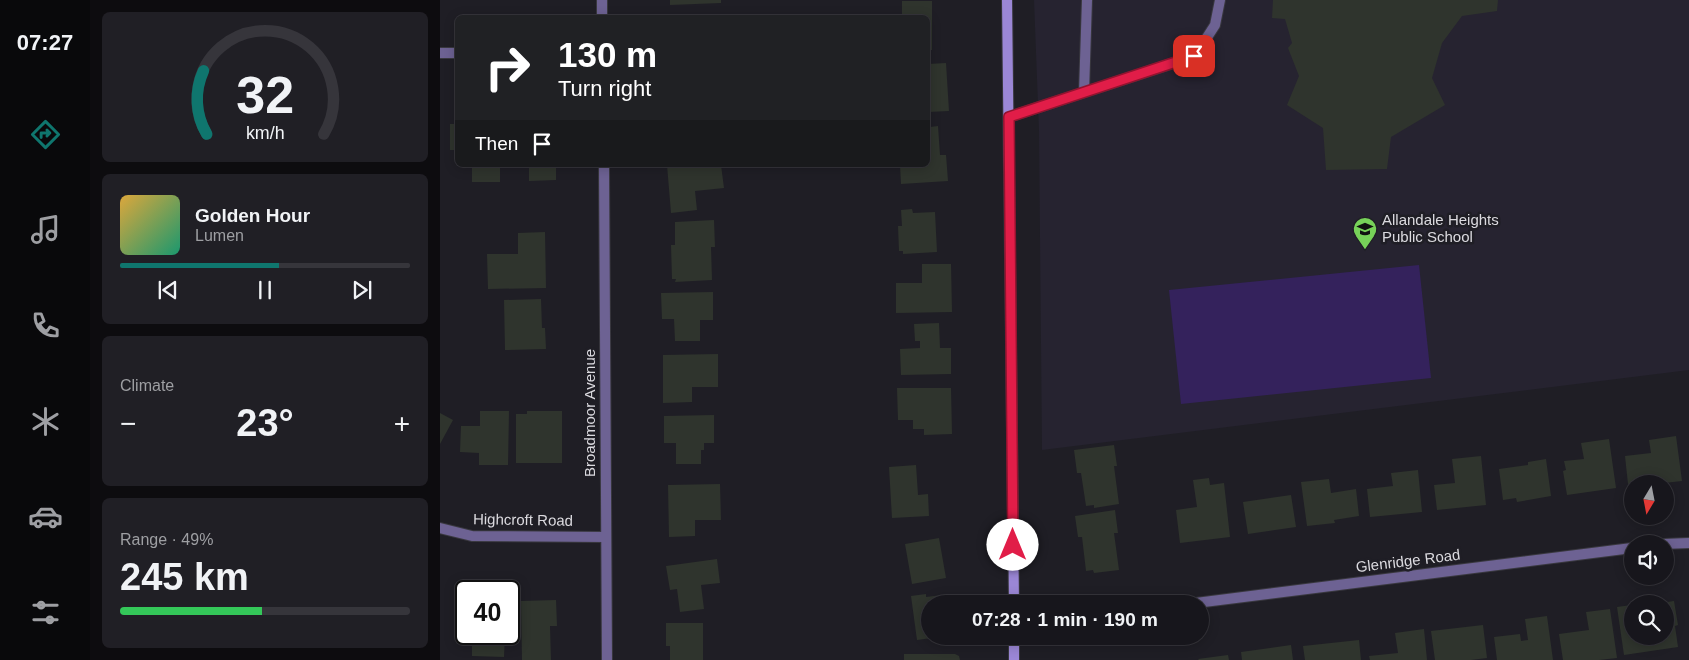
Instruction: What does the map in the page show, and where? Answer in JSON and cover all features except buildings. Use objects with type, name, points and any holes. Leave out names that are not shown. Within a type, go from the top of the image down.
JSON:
[{"type":"street","points":[[602,0],[602,15]]},
{"type":"street","points":[[1008,0],[1014,595]]},
{"type":"street","points":[[1084,92],[1087,0]]},
{"type":"street","points":[[1009,117],[1194,56],[1215,25],[1220,0]]},
{"type":"street","points":[[440,53],[455,53]]},
{"type":"street","name":"Broadmoor Avenue","points":[[604,167],[607,660]]},
{"type":"street","name":"Highcroft Road","points":[[440,528],[472,536],[606,537]]},
{"type":"street","points":[[1674,544],[1689,543]]},
{"type":"street","name":"Glenridge Road","points":[[1209,601],[1624,549]]},
{"type":"street","points":[[1014,645],[1014,660]]},
{"type":"shaded area","name":"Allandale Heights Public School","points":[[1034,0],[1689,0],[1689,370],[1042,450],[1039,131]]},
{"type":"shaded area","points":[[1419,265],[1431,378],[1181,404],[1169,290]]},
{"type":"place","name":"Allandale Heights Public School","points":[[1365,250]]},
{"type":"route","points":[[1013,545],[1009,117],[1194,56]]}]
